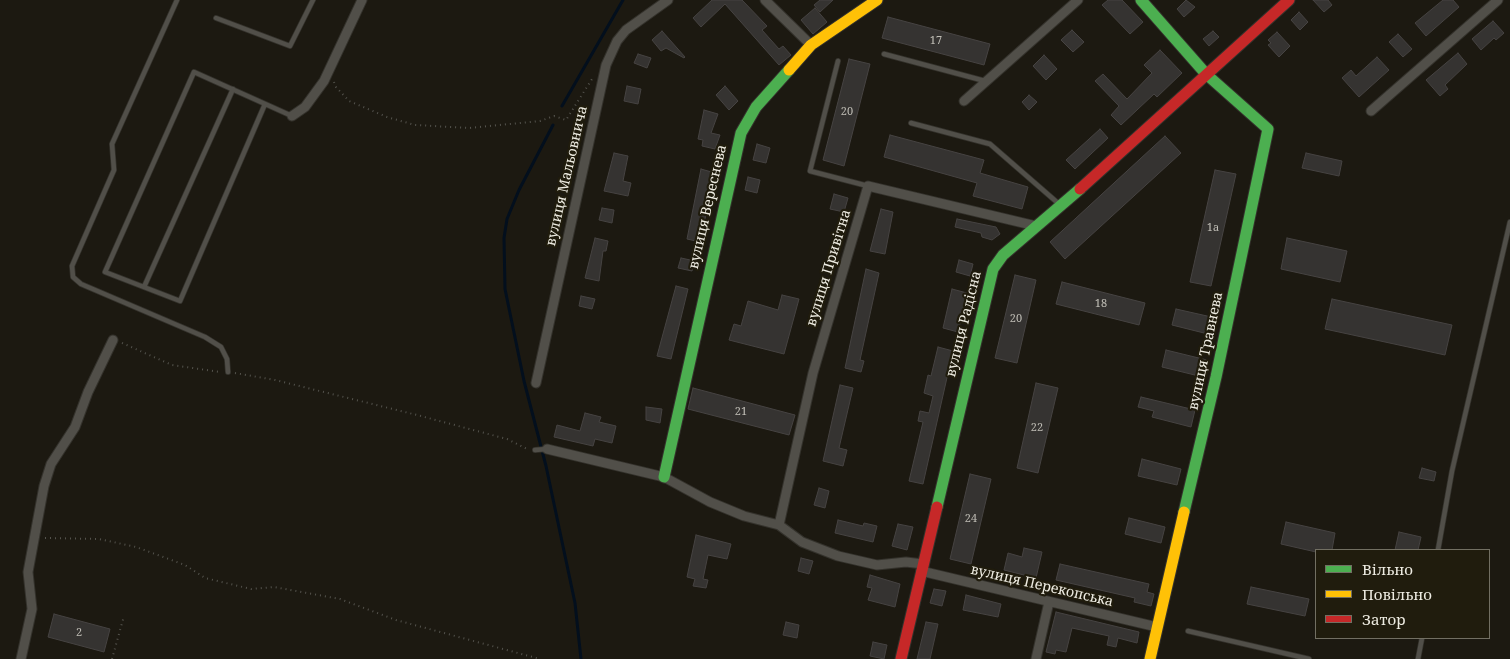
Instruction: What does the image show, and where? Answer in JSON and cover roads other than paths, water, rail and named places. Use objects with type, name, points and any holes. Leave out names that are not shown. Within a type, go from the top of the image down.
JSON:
[{"type":"street","points":[[292,116],[305,106],[324,81],[362,0]]},
{"type":"street","name":"вулиця Мальовнича","points":[[536,383],[606,65],[617,41],[626,30],[668,0]]},
{"type":"street","points":[[765,0],[811,45]]},
{"type":"street","name":"вулиця Вереснева","points":[[664,477],[741,133],[756,107],[811,45],[877,0]]},
{"type":"street","points":[[964,101],[1078,0]]},
{"type":"street","points":[[1141,0],[1206,74]]},
{"type":"street","name":"вулиця Радісна","points":[[901,659],[993,269],[1003,255],[1061,206],[1289,0]]},
{"type":"street","points":[[1371,111],[1498,0]]},
{"type":"street","name":"вулиця Травнева","points":[[1150,659],[1216,377],[1268,129],[1206,74]]},
{"type":"street","points":[[868,186],[1036,226]]},
{"type":"street","name":"вулиця Привітна","points":[[778,525],[813,373],[868,186]]},
{"type":"street","points":[[21,659],[32,609],[28,572],[44,486],[52,464],[75,427],[88,392],[113,340]]},
{"type":"street","name":"вулиця Перекопська","points":[[547,449],[664,477],[710,502],[744,516],[778,525],[802,542],[838,556],[876,564],[906,562],[1049,602],[1157,627]]},
{"type":"street","points":[[1036,659],[1049,602]]},
{"type":"lane","points":[[177,0],[112,144],[114,170],[72,266],[73,277],[81,284],[213,342],[221,347],[228,359],[228,372]]},
{"type":"lane","points":[[216,18],[290,46],[313,0]]},
{"type":"lane","points":[[884,54],[986,81]]},
{"type":"lane","points":[[838,61],[810,171],[868,186]]},
{"type":"lane","points":[[265,104],[180,301],[105,272],[194,72],[292,116]]},
{"type":"lane","points":[[144,287],[233,89]]},
{"type":"lane","points":[[911,122],[990,144],[1061,206]]},
{"type":"lane","points":[[1438,549],[1452,471],[1510,222]]},
{"type":"lane","points":[[535,450],[547,449]]},
{"type":"lane","points":[[1188,631],[1309,659]]},
{"type":"lane","points":[[1418,659],[1422,639]]},
{"type":"waterway","points":[[562,106],[623,0]]},
{"type":"waterway","points":[[553,125],[519,190],[507,219],[504,238],[505,289],[524,381],[546,466],[575,603],[581,659]]}]
